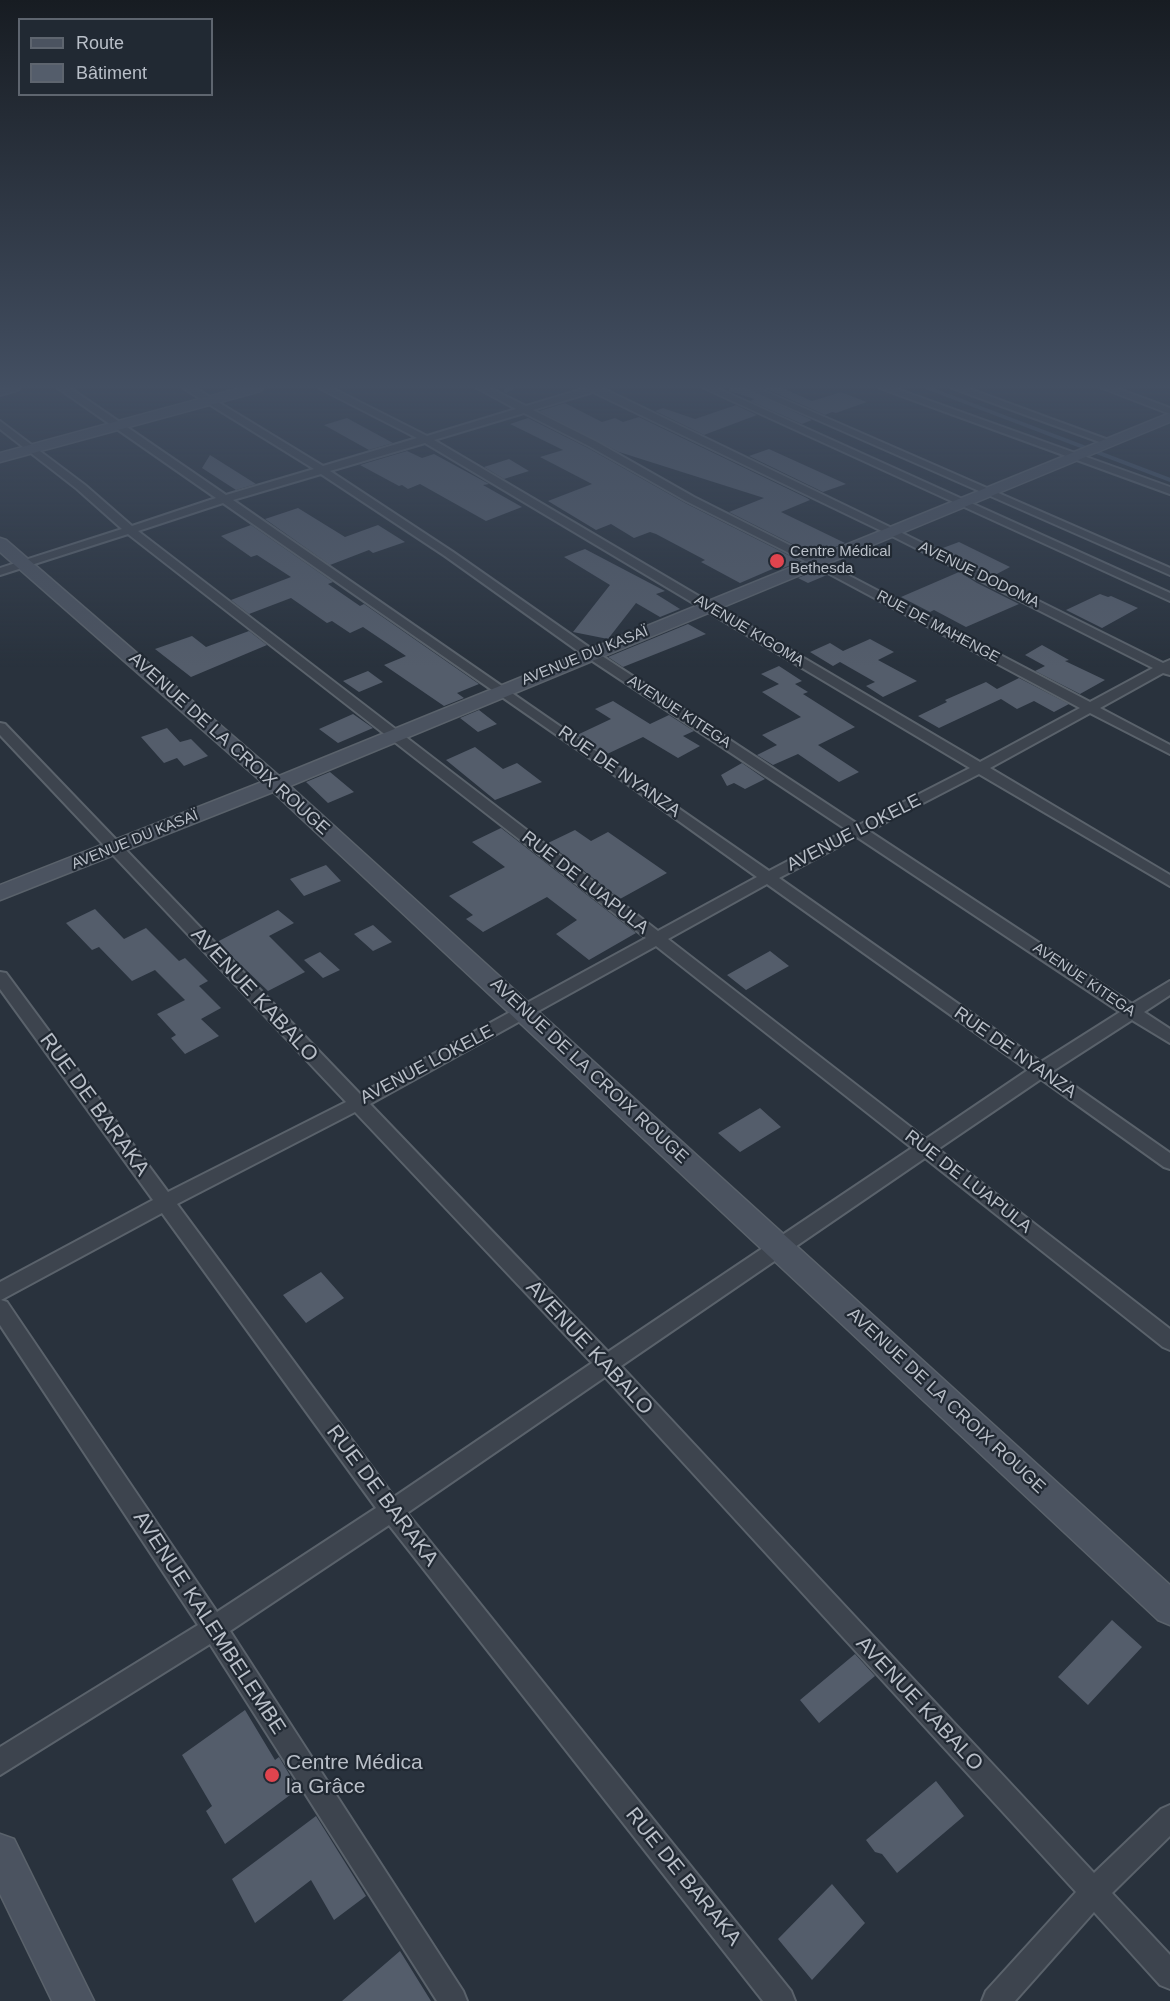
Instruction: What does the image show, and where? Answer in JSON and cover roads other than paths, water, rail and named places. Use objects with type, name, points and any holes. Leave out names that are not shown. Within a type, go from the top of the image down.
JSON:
[{"type":"street","name":"RUE DE LUAPULA","points":[[74,481],[129,529],[658,939],[1170,1341]]},
{"type":"street","name":"RUE DE NYANZA","points":[[199,481],[501,690],[1170,1162]]},
{"type":"street","points":[[0,572],[284,481]]},
{"type":"street","name":"AVENUE KITEGA","points":[[339,481],[449,554],[589,653],[1170,1037]]},
{"type":"street","name":"AVENUE KIGOMA","points":[[497,481],[1170,881]]},
{"type":"street","name":"RUE DE MAHENGE","points":[[659,481],[817,562],[1170,750]]},
{"type":"street","name":"AVENUE DODOMA","points":[[787,481],[1168,668]]},
{"type":"street","points":[[917,481],[1170,597]]},
{"type":"street","points":[[963,481],[1170,572]]},
{"type":"street","name":"AVENUE DU KASAÏ","points":[[0,893],[276,784],[589,653],[1013,481]]},
{"type":"street","points":[[1146,481],[1170,491]]},
{"type":"street","name":"AVENUE DE LA CROIX ROUGE","points":[[0,543],[276,784],[1170,1608]]},
{"type":"street","name":"AVENUE LOKELE","points":[[0,1293],[165,1202],[356,1104],[768,878],[1168,668]]},
{"type":"street","name":"AVENUE KABALO","points":[[0,727],[606,1365],[1170,1975]]},
{"type":"street","name":"RUE DE BARAKA","points":[[0,977],[391,1511],[782,2001]]},
{"type":"street","points":[[0,1762],[214,1628],[391,1511],[1040,1071],[1170,987]]},
{"type":"street","name":"AVENUE KALEMBELEMBE","points":[[0,1308],[214,1628],[453,2001]]},
{"type":"street","points":[[996,2001],[1093,1893],[1170,1818]]},
{"type":"street","points":[[0,1853],[74,2001]]},
{"type":"place","name":"Centre Médical Bethesda","points":[[777,561]]},
{"type":"place","name":"Centre Médica la Grâce","points":[[272,1775]]}]
